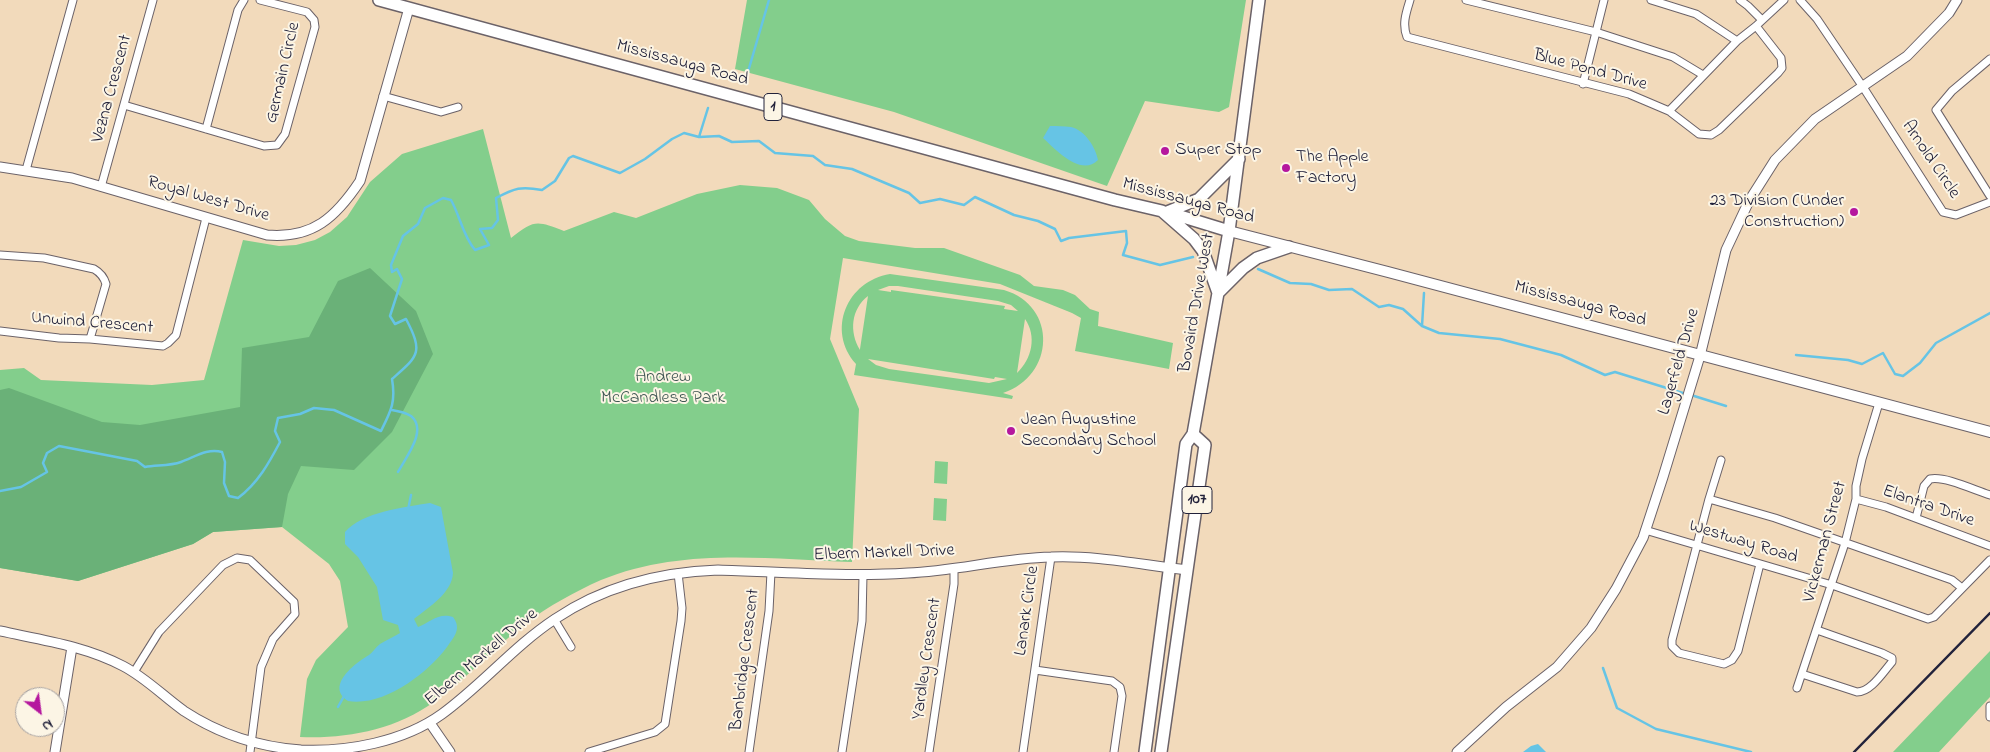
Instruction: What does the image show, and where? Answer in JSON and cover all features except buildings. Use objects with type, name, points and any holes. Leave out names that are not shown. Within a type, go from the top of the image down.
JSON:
[{"type":"main road","name":"Mississauga Road","points":[[379,0],[1229,231],[1990,432]]},
{"type":"main road","name":"Bovaird Drive West","points":[[1145,752],[1186,444],[1193,434],[1229,231],[1260,0]]},
{"type":"main road","points":[[1239,159],[1199,199],[1164,212],[1194,239],[1203,251],[1218,293],[1243,268],[1257,258],[1289,247]]},
{"type":"main road","name":"107","points":[[1161,752],[1205,445],[1193,434]]},
{"type":"street","points":[[26,170],[73,0]]},
{"type":"street","name":"Vezna Crescent","points":[[101,187],[153,0]]},
{"type":"street","points":[[206,129],[238,10],[244,0]]},
{"type":"street","name":"Germain Circle","points":[[124,106],[270,146],[277,145],[285,134],[315,27],[314,20],[307,12],[260,0]]},
{"type":"street","name":"Blue Pond Drive","points":[[1410,0],[1404,19],[1406,37],[1583,84],[1629,94],[1669,111],[1699,134],[1711,135],[1719,130],[1782,68],[1781,58],[1756,26]]},
{"type":"street","points":[[1466,0],[1596,32],[1673,56],[1703,75]]},
{"type":"street","points":[[1583,84],[1604,0]]},
{"type":"street","points":[[1651,0],[1696,14],[1737,41]]},
{"type":"street","points":[[1740,0],[1762,20]]},
{"type":"street","points":[[1669,111],[1737,41],[1784,0]]},
{"type":"street","name":"Arnold Circle","points":[[1800,0],[1817,19],[1863,87],[1943,212],[1956,215],[1990,202]]},
{"type":"street","name":"Lagerfeld Drive","points":[[1457,752],[1506,707],[1557,667],[1591,628],[1616,589],[1645,530],[1700,356],[1726,250],[1749,201],[1775,160],[1815,119],[1907,56],[1949,13],[1957,0]]},
{"type":"street","name":"Royal West Drive","points":[[0,167],[72,178],[256,232],[280,236],[304,232],[326,220],[346,202],[360,181],[409,8]]},
{"type":"street","name":"Arnold Circle","points":[[1990,59],[1952,91],[1936,110],[1990,196]]},
{"type":"street","points":[[383,96],[441,112],[458,107]]},
{"type":"street","name":"Unwind Crescent","points":[[0,331],[59,338],[163,346],[173,340],[176,335],[206,218]]},
{"type":"street","points":[[0,255],[44,258],[94,269],[99,272],[106,284],[90,339]]},
{"type":"street","name":"Vickerman Street","points":[[1797,688],[1845,543],[1856,499],[1856,486],[1862,459],[1879,403]]},
{"type":"street","points":[[1721,460],[1708,499],[1672,640],[1674,650],[1679,653],[1724,664],[1732,660],[1738,651],[1760,564]]},
{"type":"street","points":[[1916,518],[1924,486],[1930,479],[1935,478],[1990,495]]},
{"type":"street","points":[[1708,499],[1775,518],[1952,580],[1962,588],[1990,560]]},
{"type":"street","name":"Elantra Drive","points":[[1856,499],[1916,518],[1990,546]]},
{"type":"street","name":"Westway Road","points":[[1645,530],[1832,585],[1928,619],[1934,617],[1962,588]]},
{"type":"street","name":"Elbern Markell Drive","points":[[0,631],[72,647],[100,656],[134,672],[199,720],[251,747],[300,750],[342,749],[391,738],[430,723],[473,689],[524,641],[554,620],[584,602],[615,588],[645,579],[678,573],[718,570],[863,575],[954,570],[1051,557],[1097,558],[1187,570]]},
{"type":"street","name":"Lanark Circle","points":[[1023,752],[1051,557]]},
{"type":"street","points":[[134,672],[159,632],[223,564],[236,558],[250,560],[296,606],[295,614],[270,643],[261,667],[251,747]]},
{"type":"street","name":"Yardley Crescent","points":[[929,752],[954,584],[954,570]]},
{"type":"street","name":"Banbridge Crescent","points":[[749,752],[769,611],[771,572]]},
{"type":"street","points":[[589,752],[655,732],[665,724],[681,621],[682,608],[678,573]]},
{"type":"street","points":[[842,752],[862,621],[863,575]]},
{"type":"street","points":[[554,620],[571,647]]},
{"type":"street","points":[[1802,674],[1857,692],[1863,692],[1869,688],[1892,662],[1892,658],[1882,653],[1817,630]]},
{"type":"street","points":[[55,752],[72,647]]},
{"type":"street","name":"Lanark Circle","points":[[1035,670],[1112,680],[1117,684],[1122,696],[1114,752]]},
{"type":"street","points":[[1990,706],[1990,717]]},
{"type":"street","points":[[430,723],[450,752]]},
{"type":"green space","points":[[747,0],[1246,0],[1229,107],[1219,112],[1145,101],[1107,186],[894,112],[735,69]]},
{"type":"green space","name":"Andrew McCandless Park","points":[[483,129],[511,238],[530,225],[536,224],[547,225],[564,231],[614,212],[636,218],[697,194],[740,185],[777,188],[809,200],[825,219],[845,236],[859,241],[915,248],[944,248],[1020,275],[1034,286],[1063,290],[1075,295],[1090,309],[1099,312],[1098,326],[1173,343],[1169,369],[1075,351],[1081,318],[1000,284],[843,258],[830,339],[859,409],[852,562],[757,558],[693,559],[631,570],[601,580],[581,589],[526,623],[446,693],[419,712],[403,720],[370,731],[335,736],[300,737],[307,679],[316,660],[348,627],[340,581],[329,564],[282,527],[213,532],[193,544],[78,581],[0,568],[0,370],[24,368],[41,380],[152,385],[204,380],[243,240],[279,246],[296,245],[315,240],[330,232],[347,217],[370,182],[402,154]]},
{"type":"green space","points":[[370,268],[416,311],[433,354],[392,432],[354,470],[301,466],[288,494],[282,527],[213,532],[193,544],[78,581],[0,568],[0,390],[9,388],[102,422],[140,425],[240,407],[242,348],[309,337],[338,281]]},
{"type":"green space","points":[[890,274],[1004,290],[1022,298],[1034,310],[1041,325],[1043,341],[1040,357],[1033,372],[1020,384],[1003,393],[1013,396],[1012,399],[854,375],[856,364],[847,351],[843,337],[842,322],[852,297],[862,286],[875,278]],"holes":[[[889,286],[898,286],[998,301],[1011,305],[1018,311],[1004,309],[1005,306],[891,290],[891,292],[878,290]],[[868,296],[860,350],[856,343],[853,328],[855,314],[862,301]],[[1025,319],[1031,333],[1031,347],[1026,361],[1017,373]],[[868,359],[994,379],[995,377],[1007,379],[989,383],[889,369],[876,365]]]},
{"type":"green space","points":[[935,461],[948,462],[947,484],[934,483]]},
{"type":"green space","points":[[934,498],[947,499],[946,521],[933,520]]},
{"type":"green space","points":[[1990,651],[1990,697],[1939,752],[1893,752]]},
{"type":"water","points":[[1050,126],[1071,127],[1081,132],[1092,145],[1098,160],[1084,165],[1069,160],[1043,138]]},
{"type":"water","points":[[430,503],[441,507],[453,573],[449,587],[444,593],[414,619],[418,627],[435,618],[443,616],[453,617],[457,625],[456,633],[438,657],[416,678],[389,694],[375,699],[361,702],[348,701],[342,695],[340,689],[345,675],[380,644],[400,633],[398,625],[383,620],[377,587],[358,557],[345,544],[345,532],[353,525],[373,515]]},
{"type":"water","points":[[1538,744],[1546,752],[1523,752],[1531,746]]},
{"type":"waterway","points":[[745,82],[769,0]]},
{"type":"waterway","points":[[699,137],[708,108]]},
{"type":"waterway","points":[[0,491],[21,487],[47,472],[43,463],[47,453],[59,446],[137,461],[145,467],[177,463],[211,451],[222,452],[225,462],[224,483],[229,496],[238,498],[257,479],[280,442],[275,431],[278,418],[300,414],[314,408],[334,410],[381,431],[392,406],[392,379],[408,365],[416,353],[415,339],[406,319],[395,324],[390,316],[402,279],[397,269],[392,272],[391,265],[403,236],[418,224],[425,208],[443,198],[451,200],[467,239],[475,250],[489,245],[480,229],[492,228],[498,220],[496,198],[518,189],[542,190],[555,181],[569,158],[573,156],[620,173],[684,133],[699,137],[719,136],[732,142],[759,141],[775,153],[813,156],[825,165],[852,169],[909,193],[920,203],[940,199],[964,205],[975,197],[1014,215],[1038,221],[1055,229],[1061,241],[1069,238],[1126,231],[1127,243],[1123,255],[1160,265],[1193,257]]},
{"type":"waterway","points":[[1258,269],[1290,283],[1311,284],[1329,290],[1352,289],[1379,307],[1389,305],[1403,309],[1422,326],[1439,333],[1500,339],[1561,355],[1605,375],[1615,372],[1686,394]]},
{"type":"waterway","points":[[1422,326],[1424,293]]},
{"type":"waterway","points":[[1796,355],[1848,360],[1862,364],[1883,353],[1895,374],[1903,376],[1920,363],[1936,343],[1990,313]]},
{"type":"waterway","points":[[1691,395],[1726,406]]},
{"type":"waterway","points":[[392,410],[411,416],[416,422],[417,429],[414,444],[398,472]]},
{"type":"waterway","points":[[408,510],[411,495]]},
{"type":"waterway","points":[[1603,668],[1617,708],[1656,729],[1751,752]]},
{"type":"waterway","points":[[338,707],[344,696]]},
{"type":"railway","points":[[1854,752],[1990,613]]},
{"type":"place","name":"Super Stop","points":[[1165,151]]},
{"type":"place","name":"The Apple Factory","points":[[1286,168]]},
{"type":"place","name":"23 Division (Under Construction)","points":[[1854,212]]},
{"type":"place","name":"Jean Augustine Secondary School","points":[[1011,431]]}]
